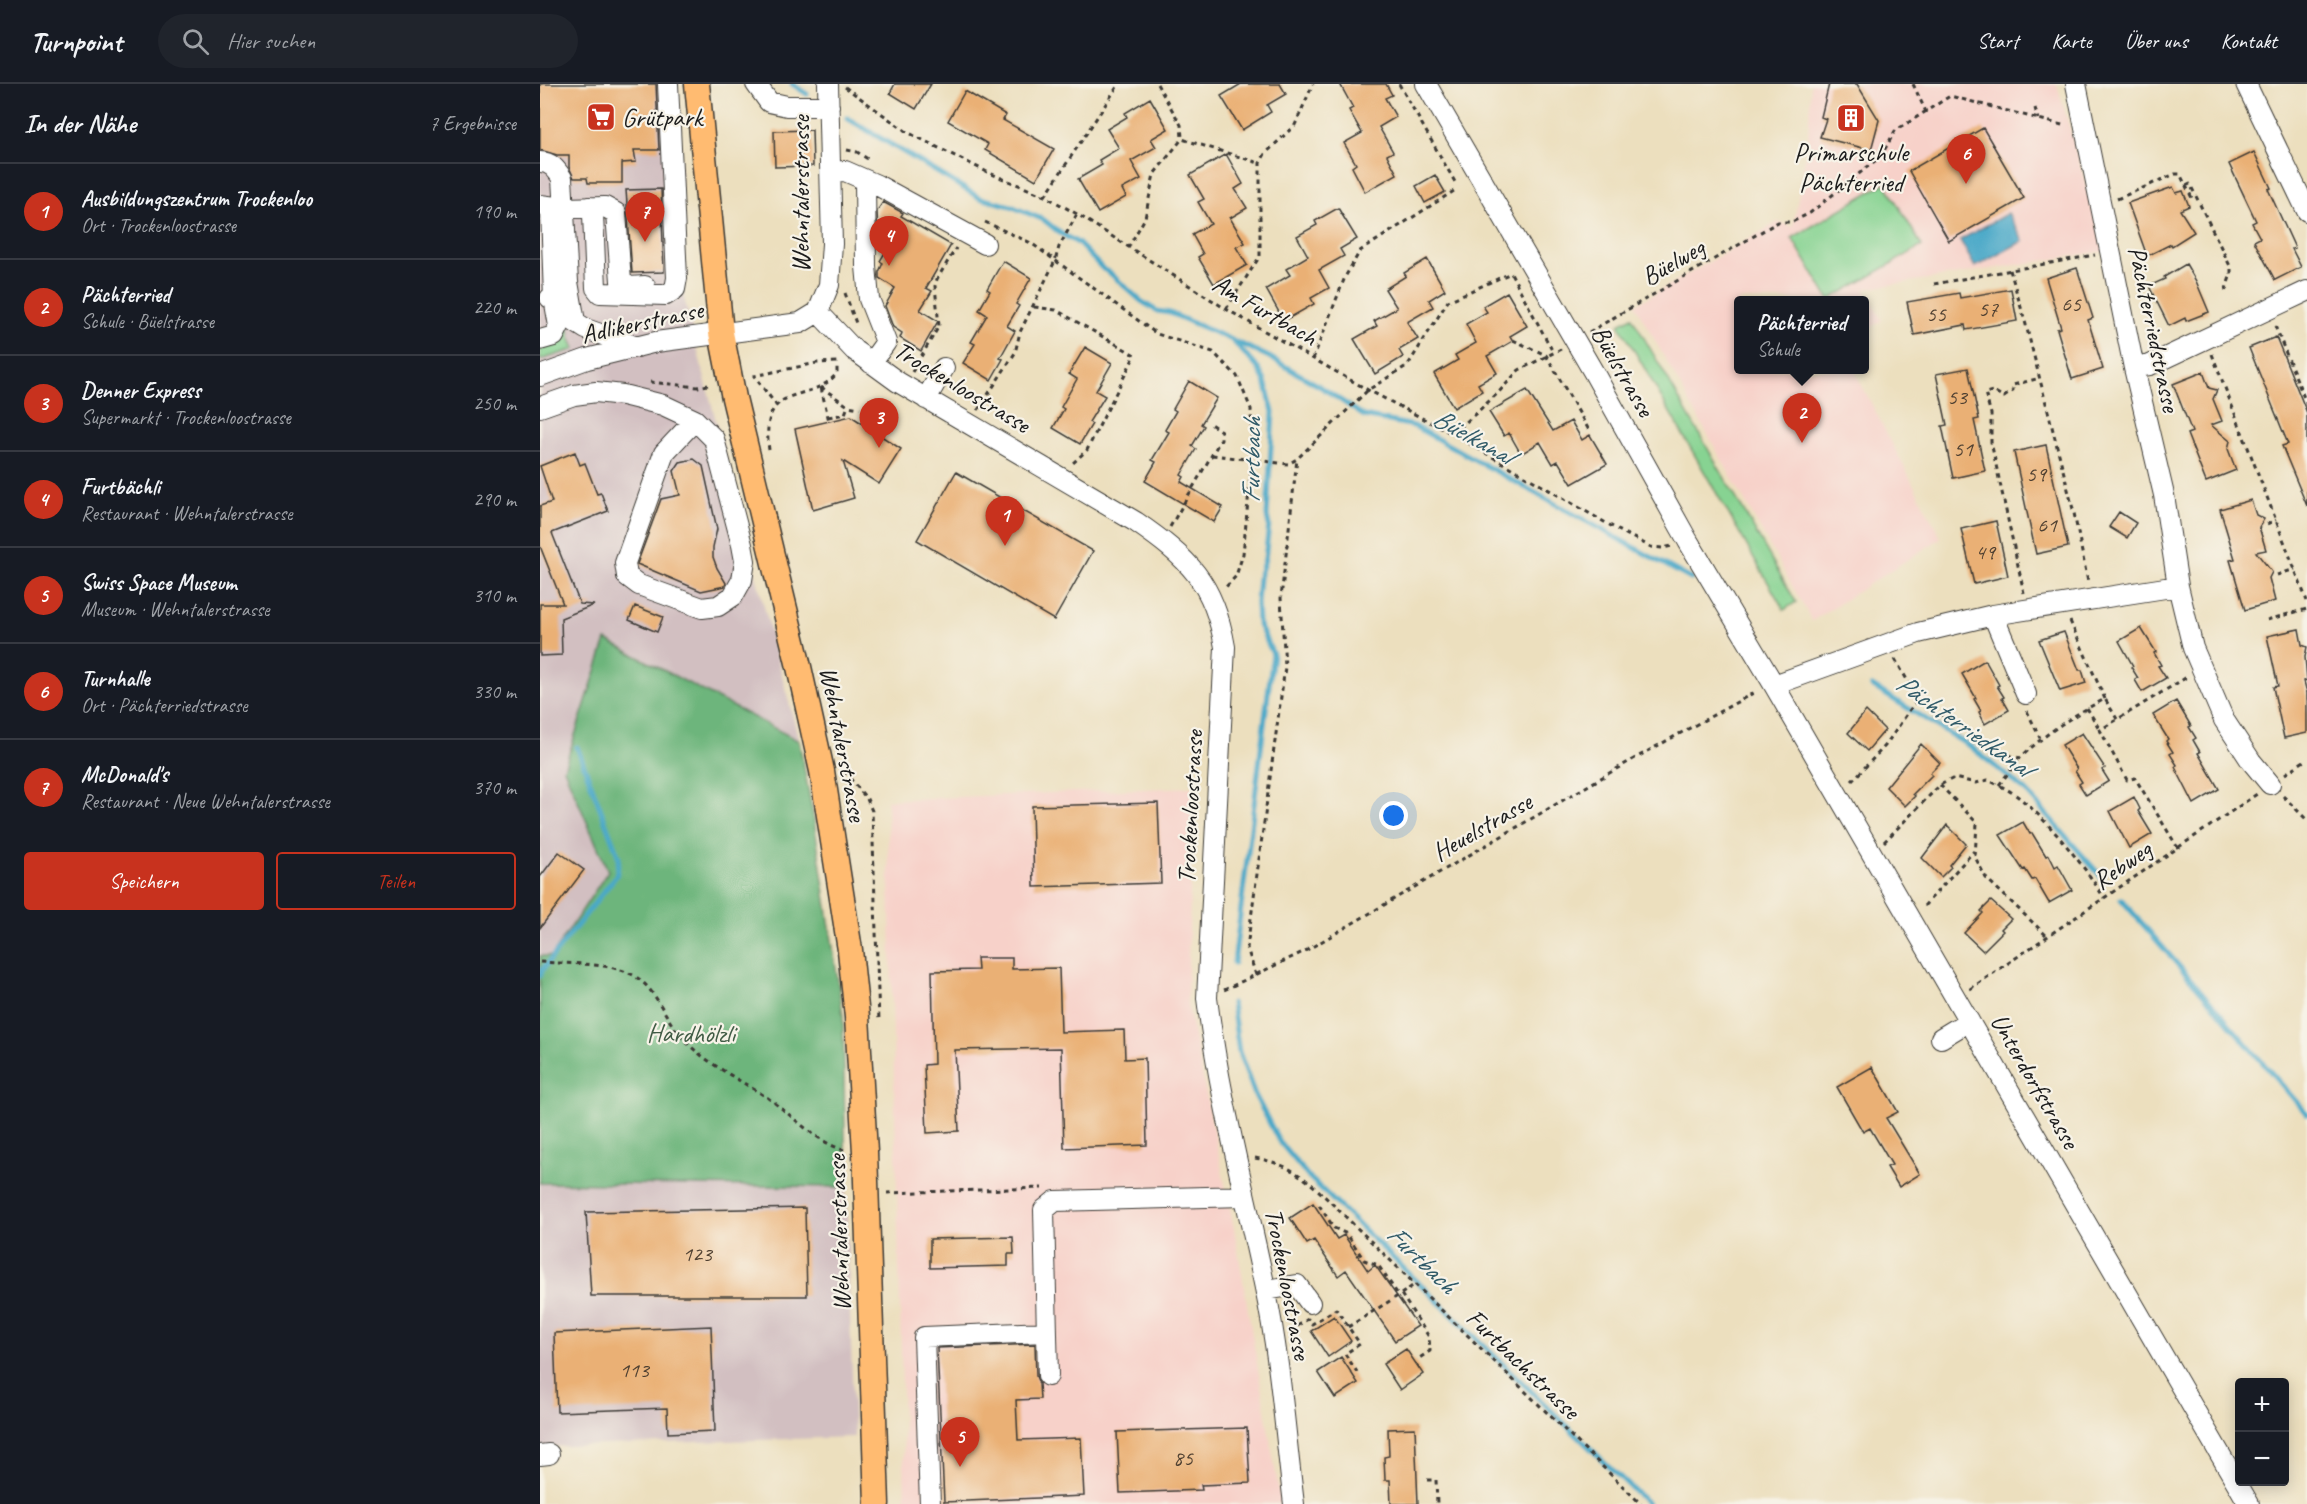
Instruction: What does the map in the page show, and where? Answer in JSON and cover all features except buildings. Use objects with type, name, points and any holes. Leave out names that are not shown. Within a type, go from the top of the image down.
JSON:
[{"type":"main road","name":"Wehntalerstrasse","points":[[697,84],[721,333],[734,398],[799,667],[829,813],[850,950],[857,1017],[865,1152],[877,1504]]},
{"type":"street","points":[[551,206],[605,207],[616,213],[621,281],[629,287],[661,284],[668,270],[665,208],[672,191],[668,84]]},
{"type":"street","points":[[756,84],[769,102],[787,106],[829,106]]},
{"type":"street","name":"Wehntalerstrasse","points":[[818,312],[829,285],[832,244],[828,84]]},
{"type":"street","name":"Büelstrasse","points":[[1425,84],[1773,684]]},
{"type":"street","name":"Pächterriedstrasse","points":[[2076,84],[2109,252],[2164,495],[2178,586],[2193,648],[2224,720],[2251,760],[2271,784]]},
{"type":"street","points":[[2246,84],[2307,211]]},
{"type":"street","points":[[540,340],[554,336],[559,326],[553,302],[551,206],[562,178],[556,168],[543,162]]},
{"type":"street","points":[[870,171],[866,266],[869,299],[886,342],[871,363]]},
{"type":"street","points":[[831,172],[870,171],[949,224],[985,244]]},
{"type":"street","points":[[551,206],[575,321]]},
{"type":"street","points":[[2134,368],[2150,365],[2307,291]]},
{"type":"street","points":[[553,302],[586,329],[637,347]]},
{"type":"street","points":[[721,333],[800,322],[818,312]]},
{"type":"street","name":"Trockenloostrasse","points":[[818,312],[854,350],[871,363],[926,399],[1136,522],[1173,547],[1194,570],[1213,601],[1221,623],[1225,647],[1207,998],[1234,1153],[1266,1290],[1294,1504]]},
{"type":"street","name":"Adlikerstrasse","points":[[540,376],[587,360],[637,347],[721,333]]},
{"type":"street","points":[[926,399],[944,368]]},
{"type":"street","points":[[540,407],[574,394],[623,394],[663,405],[695,420],[714,439],[745,561],[742,580],[733,596],[718,606],[702,608],[639,585],[627,576],[625,563],[664,453],[695,420]]},
{"type":"street","points":[[1773,684],[1918,633],[1993,615],[2178,586]]},
{"type":"street","points":[[1993,615],[2026,694]]},
{"type":"street","name":"Unterdorfstrasse","points":[[1773,684],[2249,1504]]},
{"type":"street","points":[[1941,1038],[1969,1022]]},
{"type":"street","points":[[1048,1376],[1044,1210],[1055,1201],[1244,1196]]},
{"type":"street","points":[[1266,1290],[1297,1285],[1310,1303]]},
{"type":"street","points":[[930,1504],[924,1337],[1046,1332]]},
{"type":"path","name":"Am Furtbach","points":[[842,84],[907,132],[987,172],[1045,196],[1226,309],[1368,390],[1453,434],[1626,534],[1651,547],[1663,548],[1678,544]]},
{"type":"path","points":[[1045,196],[1119,84]]},
{"type":"path","points":[[1128,248],[1144,218],[1154,174],[1182,139],[1182,125],[1157,84]]},
{"type":"path","points":[[1226,309],[1260,256],[1260,163],[1265,154],[1295,125],[1313,84]]},
{"type":"path","points":[[1399,84],[1455,182]]},
{"type":"path","points":[[1913,84],[1926,112]]},
{"type":"path","name":"Büelweg","points":[[1587,333],[1778,222],[1792,222],[1810,213],[1881,156],[1895,131],[1950,96],[2085,131]]},
{"type":"path","points":[[2035,108],[2038,119]]},
{"type":"path","points":[[1182,139],[1260,163]]},
{"type":"path","points":[[857,152],[870,171]]},
{"type":"path","points":[[2101,202],[2116,200],[2175,174],[2180,174],[2192,198]]},
{"type":"path","points":[[2186,186],[2190,184],[2230,268],[2231,274],[2225,292]]},
{"type":"path","points":[[1313,359],[1344,277],[1360,250],[1457,189]]},
{"type":"path","points":[[975,414],[1015,352],[1020,332],[1034,307],[1059,247],[1077,214]]},
{"type":"path","points":[[976,218],[1018,235],[1157,334],[1212,352],[1237,376],[1251,409],[1252,459],[1243,554],[1236,576],[1213,601]]},
{"type":"path","points":[[910,376],[939,326],[936,279],[957,245],[957,241],[949,236],[949,224]]},
{"type":"path","points":[[1934,284],[2109,252]]},
{"type":"path","points":[[2010,270],[2074,513],[2091,600]]},
{"type":"path","points":[[1212,455],[1288,464],[1297,459],[1368,390],[1408,365],[1448,301],[1511,273],[1553,352]]},
{"type":"path","points":[[1034,307],[1056,310],[1135,355],[1087,450],[1068,468]]},
{"type":"path","points":[[2259,314],[2274,323],[2307,405]]},
{"type":"path","points":[[2206,339],[2307,601]]},
{"type":"path","points":[[1513,340],[1546,356],[1590,432]]},
{"type":"path","points":[[1453,434],[1497,394],[1519,370],[1563,348]]},
{"type":"path","points":[[777,406],[754,376],[817,363],[837,363]]},
{"type":"path","points":[[2027,610],[1991,442],[1990,414],[1985,393],[1993,391],[2004,397],[2013,391],[2013,385],[2040,378]]},
{"type":"path","points":[[848,406],[845,414],[829,419],[821,387],[848,406],[860,408]]},
{"type":"path","points":[[1169,528],[1221,439],[1221,431],[1209,423]]},
{"type":"path","points":[[1256,975],[1247,948],[1285,667],[1281,598],[1297,459]]},
{"type":"path","points":[[2267,524],[2276,520]]},
{"type":"path","points":[[2277,575],[2295,569]]},
{"type":"path","points":[[2064,604],[2105,699],[2117,719]]},
{"type":"path","points":[[2266,620],[2307,609]]},
{"type":"path","points":[[1887,644],[1920,702],[2007,755],[2020,758]]},
{"type":"path","points":[[2100,730],[2202,668]]},
{"type":"path","name":"Heuelstrasse","points":[[1207,998],[1307,950],[1630,761],[1773,684]]},
{"type":"path","points":[[1852,781],[1885,746],[1913,702],[1918,698]]},
{"type":"path","points":[[1999,785],[2020,758],[2040,738],[2073,715],[2105,699]]},
{"type":"path","points":[[2087,708],[2127,780],[2135,778],[2178,848]]},
{"type":"path","name":"Rebweg","points":[[1956,998],[2307,759]]},
{"type":"path","points":[[1873,855],[1940,785],[1954,778],[1976,783],[1988,780],[2016,794],[2035,812],[2092,879],[2104,899]]},
{"type":"path","points":[[2271,784],[2307,820]]},
{"type":"path","points":[[1940,785],[1977,823],[1975,857],[1986,878],[2048,937]]},
{"type":"path","points":[[1924,906],[1975,850]]},
{"type":"path","points":[[540,962],[607,967],[629,973],[647,984],[673,1026],[686,1041],[715,1065],[770,1099],[838,1149],[865,1152]]},
{"type":"path","name":"Furtbachstrasse","points":[[1234,1153],[1279,1163],[1294,1170],[1316,1188],[1641,1504]]},
{"type":"path","points":[[1319,1205],[1334,1228],[1347,1234],[1364,1260],[1378,1265],[1429,1337],[1430,1351],[1418,1359]]},
{"type":"path","points":[[1348,1327],[1414,1285]]},
{"type":"path","points":[[1274,1341],[1308,1319],[1312,1324],[1336,1309],[1359,1344],[1345,1354],[1357,1372]]},
{"type":"path","points":[[1427,1480],[1436,1480],[1437,1504]]},
{"type":"shaded area","points":[[540,84],[678,84],[684,298],[799,741],[606,640],[564,769],[608,871],[552,956],[540,956]]},
{"type":"shaded area","points":[[1811,84],[2057,84],[2105,251],[1864,289],[1868,296],[1734,296],[1734,374],[1856,374],[1941,538],[1812,621],[1635,305],[1778,222],[1793,227],[1808,142]]},
{"type":"shaded area","points":[[1869,298],[1882,320],[1869,329]]},
{"type":"shaded area","points":[[1193,787],[1187,1002],[1234,1228],[1281,1504],[905,1504],[887,800]]},
{"type":"shaded area","points":[[540,1181],[846,1187],[854,1437],[540,1447]]},
{"type":"green space","points":[[1885,183],[1922,246],[1836,296],[1827,296],[1792,238]]},
{"type":"green space","points":[[1632,317],[1796,602],[1784,610],[1619,324]]},
{"type":"green space","points":[[568,323],[575,349],[540,360],[540,351]]},
{"type":"green space","name":"Hardhölzli","points":[[606,640],[799,741],[814,820],[843,1015],[846,1187],[540,1183],[540,956],[552,956],[608,871],[564,769]]},
{"type":"water","points":[[2008,213],[2023,241],[1975,267],[1960,240]]},
{"type":"waterway","name":"Furtbach","points":[[792,84],[807,94]]},
{"type":"waterway","name":"Furtbach","points":[[847,118],[980,198],[1011,206],[1044,220],[1060,233],[1078,243],[1102,268],[1141,301],[1157,311],[1170,313],[1232,340],[1258,368],[1265,381],[1273,412],[1267,516],[1269,525],[1265,559],[1259,577],[1257,603],[1258,623],[1273,654],[1234,963]]},
{"type":"waterway","name":"Büelkanal","points":[[1237,342],[1269,357],[1321,387],[1364,416],[1414,426],[1691,579]]},
{"type":"waterway","name":"Pächterriedkanal","points":[[1872,686],[1971,747],[2026,791],[2104,880]]},
{"type":"waterway","points":[[540,976],[543,969],[616,876],[619,858],[577,747]]},
{"type":"waterway","name":"Pächterriedkanal","points":[[2121,899],[2307,1114]]},
{"type":"waterway","name":"Furtbach","points":[[1232,1003],[1239,1052],[1255,1095],[1279,1141],[1308,1176],[1648,1504]]},
{"type":"place","name":"Grütpark","points":[[601,117]]},
{"type":"place","name":"Primarschule Pächterried","points":[[1851,118]]},
{"type":"place","name":"Turnhalle","points":[[1966,184]]},
{"type":"place","name":"McDonald's","points":[[645,242]]},
{"type":"place","name":"Furtbächli","points":[[889,266]]},
{"type":"place","name":"Pächterried","points":[[1802,443]]},
{"type":"place","name":"Denner Express","points":[[879,448]]},
{"type":"place","name":"Ausbildungszentrum Trockenloo","points":[[1005,546]]},
{"type":"place","name":"Swiss Space Museum","points":[[960,1467]]}]
